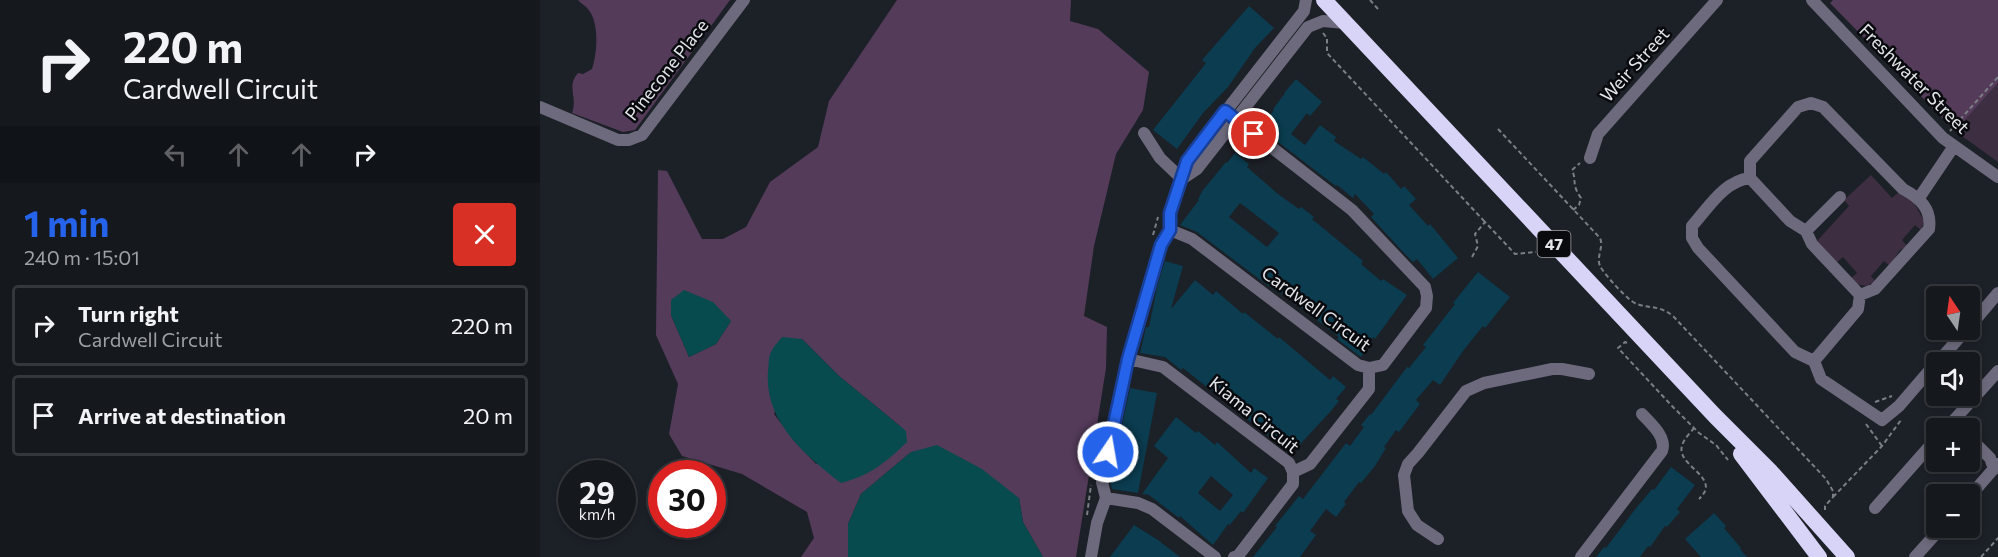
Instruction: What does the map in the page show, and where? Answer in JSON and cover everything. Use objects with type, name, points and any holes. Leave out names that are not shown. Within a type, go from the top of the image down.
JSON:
[{"type":"highway","name":"47","points":[[1324,0],[1714,416],[1771,472],[1847,557]]},
{"type":"highway","name":"47","points":[[1339,0],[1393,73]]},
{"type":"highway","name":"47","points":[[1714,416],[1819,557]]},
{"type":"street","name":"Pinecone Place","points":[[540,107],[618,140],[629,140],[642,135],[744,0]]},
{"type":"street","points":[[1091,557],[1097,523],[1106,498],[1102,482],[1103,475],[1128,359],[1161,245],[1170,230],[1170,213],[1187,161],[1304,12],[1306,0]]},
{"type":"street","name":"Weir Street","points":[[1590,158],[1598,134],[1717,0]]},
{"type":"street","name":"Freshwater Street","points":[[1812,0],[1943,138],[1998,177]]},
{"type":"street","points":[[1182,179],[1197,169],[1308,27],[1323,21],[1345,23]]},
{"type":"street","points":[[1811,103],[1823,107],[1903,189],[1919,198],[1930,219],[1929,230],[1875,289],[1860,295],[1812,244],[1806,231],[1790,221],[1750,177],[1750,161],[1798,107],[1811,103]]},
{"type":"street","name":"Cardwell Circuit","points":[[1170,230],[1192,239],[1358,365],[1369,369],[1383,365],[1426,308],[1428,296],[1425,287],[1352,210],[1225,111]]},
{"type":"street","points":[[1144,133],[1160,158],[1182,179]]},
{"type":"street","points":[[1919,198],[1954,146]]},
{"type":"street","points":[[1750,177],[1738,179],[1728,185],[1692,226],[1692,238],[1698,248],[1795,352],[1814,361],[1821,379],[1882,420],[1899,406],[1926,375]]},
{"type":"street","points":[[1806,231],[1840,197]]},
{"type":"street","points":[[1980,314],[1998,293]]},
{"type":"street","points":[[1814,361],[1858,309],[1860,295]]},
{"type":"street","points":[[1947,352],[1957,340]]},
{"type":"street","name":"Kiama Circuit","points":[[1128,359],[1163,367],[1289,463],[1293,472],[1293,484],[1238,556],[1234,557]]},
{"type":"street","points":[[1293,472],[1310,464],[1369,389],[1369,369]]},
{"type":"street","points":[[1438,539],[1417,525],[1408,511],[1404,475],[1408,464],[1466,391],[1484,383],[1552,369],[1589,374]]},
{"type":"street","points":[[1960,418],[1998,371]]},
{"type":"street","points":[[1581,557],[1662,451],[1664,444],[1661,437],[1642,414]]},
{"type":"street","points":[[1980,448],[1996,467],[1980,485]]},
{"type":"street","points":[[1875,507],[1926,450]]},
{"type":"street","points":[[1106,498],[1138,503],[1152,509],[1215,557]]},
{"type":"street","points":[[1915,557],[1932,538]]},
{"type":"path","points":[[1370,0],[1378,9]]},
{"type":"path","points":[[1316,24],[1327,38],[1327,53],[1515,254],[1536,252]]},
{"type":"path","points":[[1943,138],[1998,77]]},
{"type":"path","points":[[1498,129],[1600,238],[1602,244],[1599,257],[1600,267],[1630,300],[1636,304],[1663,308],[1673,316],[1826,479],[1833,491],[1833,497]]},
{"type":"path","points":[[1573,210],[1579,205],[1581,198],[1574,189],[1572,170],[1576,165],[1590,158]]},
{"type":"path","points":[[1472,257],[1478,246],[1475,234],[1485,222]]},
{"type":"path","points":[[1629,345],[1625,342],[1618,348],[1694,428],[1716,445],[1731,464]]},
{"type":"path","points":[[1831,518],[1823,509],[1882,446],[1906,412]]},
{"type":"path","points":[[1694,428],[1682,443],[1681,449],[1682,456],[1704,479],[1707,486],[1705,493],[1699,499]]},
{"type":"path","points":[[1981,557],[1998,538]]},
{"type":"shaded area","points":[[578,0],[730,0],[635,130],[623,132],[572,113],[573,83],[578,73],[583,74],[592,69],[596,47],[596,30],[592,15]]},
{"type":"shaded area","points":[[897,0],[1071,0],[1070,21],[1098,29],[1149,72],[1143,110],[1116,154],[1094,246],[1084,316],[1107,327],[1106,368],[1076,557],[1043,557],[1023,522],[1019,498],[911,452],[861,494],[848,524],[848,557],[801,557],[814,538],[807,512],[742,474],[726,469],[726,460],[695,460],[682,456],[669,434],[678,384],[656,335],[658,170],[667,171],[702,239],[723,239],[746,227],[770,182],[818,147],[829,101]],"holes":[[[671,315],[731,321],[716,344],[689,357]],[[802,339],[839,376],[900,426],[816,464],[795,442],[774,414]]]},
{"type":"shaded area","points":[[1833,0],[1998,0],[1998,83],[1955,131],[1830,3]]},
{"type":"shaded area","points":[[1998,83],[1998,162],[1955,131]]},
{"type":"shaded area","points":[[1871,175],[1892,198],[1899,192],[1912,199],[1924,221],[1921,230],[1915,225],[1902,240],[1907,246],[1899,251],[1890,266],[1884,261],[1871,276],[1876,282],[1866,286],[1856,284],[1851,278],[1857,273],[1843,257],[1836,263],[1817,241],[1849,206],[1844,200]]},
{"type":"water","points":[[684,290],[713,302],[731,321],[716,344],[689,357],[671,315],[671,300]]},
{"type":"water","points":[[782,337],[802,339],[839,376],[906,431],[907,442],[877,467],[852,480],[841,483],[827,472],[789,435],[773,406],[768,389],[769,359],[773,348]]},
{"type":"water","points":[[937,445],[982,469],[1019,498],[1023,522],[1043,557],[848,557],[848,524],[861,494],[911,452]]},
{"type":"building","points":[[1249,6],[1274,28],[1255,48],[1228,87],[1203,113],[1177,149],[1153,130],[1206,63],[1202,60]]},
{"type":"building","points":[[1296,79],[1322,102],[1310,116],[1307,113],[1291,134],[1305,145],[1320,125],[1336,137],[1334,141],[1361,159],[1363,157],[1384,174],[1386,172],[1401,189],[1404,186],[1416,199],[1409,205],[1428,226],[1430,224],[1458,258],[1433,279],[1417,259],[1413,262],[1403,252],[1371,217],[1374,214],[1355,194],[1353,198],[1260,128]]},
{"type":"building","points":[[1235,153],[1249,164],[1247,167],[1278,194],[1314,217],[1312,219],[1363,261],[1361,264],[1381,281],[1383,279],[1407,295],[1375,339],[1373,337],[1361,357],[1282,293],[1263,282],[1197,232],[1180,225],[1199,200],[1203,190]],"holes":[[[1240,203],[1279,233],[1267,247],[1229,217]]]},
{"type":"building","points":[[1165,261],[1183,266],[1171,309],[1195,280],[1213,295],[1216,291],[1243,314],[1244,312],[1278,339],[1279,337],[1330,380],[1333,376],[1346,387],[1336,399],[1339,401],[1331,411],[1291,454],[1183,368],[1181,370],[1165,357],[1140,353],[1146,327],[1149,327]]},
{"type":"building","points":[[1478,272],[1510,297],[1463,351],[1440,385],[1433,380],[1416,400],[1420,404],[1399,432],[1396,430],[1375,466],[1361,483],[1359,482],[1336,517],[1326,509],[1310,531],[1316,535],[1300,557],[1253,557],[1299,496],[1303,499],[1346,443],[1350,446],[1364,427],[1361,425],[1426,347],[1423,345]]},
{"type":"building","points":[[1130,388],[1157,393],[1138,493],[1112,489],[1110,482]]},
{"type":"building","points":[[1176,417],[1215,445],[1217,442],[1251,473],[1254,468],[1268,478],[1243,513],[1241,511],[1230,525],[1228,524],[1213,545],[1180,516],[1179,518],[1149,495],[1142,494],[1168,458],[1154,446]],"holes":[[[1211,476],[1233,495],[1220,511],[1198,493]]]},
{"type":"building","points":[[1671,467],[1695,485],[1677,509],[1680,512],[1667,527],[1665,526],[1640,557],[1596,557],[1604,547],[1606,548]]},
{"type":"building","points":[[1714,513],[1726,526],[1724,528],[1747,557],[1701,557],[1685,539]]},
{"type":"building","points":[[1134,525],[1158,540],[1180,557],[1110,557]]},
{"type":"route","points":[[1108,452],[1128,359],[1161,245],[1170,230],[1170,213],[1187,161],[1225,111],[1254,134]]}]
